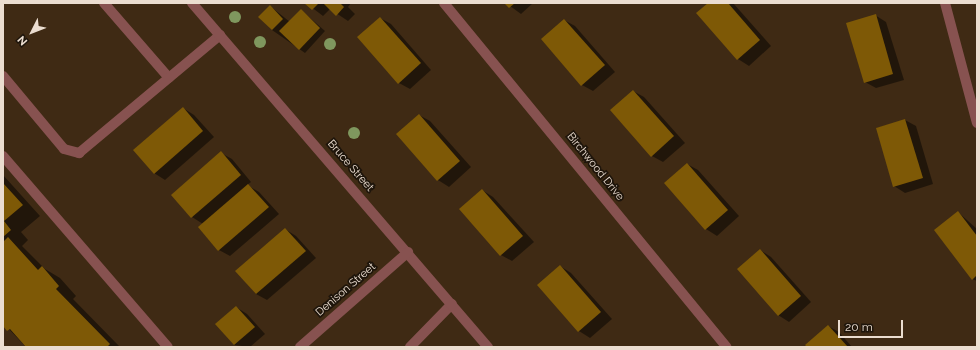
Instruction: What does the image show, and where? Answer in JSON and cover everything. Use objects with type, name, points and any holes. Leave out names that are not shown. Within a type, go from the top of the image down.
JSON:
[{"type":"street","points":[[104,3],[169,78]]},
{"type":"street","name":"Bruce Street","points":[[192,3],[408,252],[488,347]]},
{"type":"street","name":"Birchwood Drive","points":[[444,3],[727,347]]},
{"type":"street","points":[[945,3],[977,123]]},
{"type":"street","points":[[3,76],[64,149],[79,153],[220,35]]},
{"type":"street","points":[[3,156],[168,347]]},
{"type":"street","name":"Denison Street","points":[[300,347],[408,252]]},
{"type":"street","points":[[410,347],[452,304]]},
{"type":"building","points":[[304,3],[319,3],[312,10]]},
{"type":"building","points":[[323,3],[340,3],[344,7],[336,16]]},
{"type":"building","points":[[504,3],[515,3],[509,8]]},
{"type":"building","points":[[708,3],[728,3],[760,40],[737,60],[696,13]]},
{"type":"building","points":[[270,5],[283,19],[272,30],[258,17]]},
{"type":"building","points":[[301,9],[320,28],[299,50],[279,31]]},
{"type":"building","points":[[876,14],[893,74],[864,83],[846,23]]},
{"type":"building","points":[[380,17],[421,63],[398,84],[357,37]]},
{"type":"building","points":[[564,19],[605,65],[581,86],[541,39]]},
{"type":"building","points":[[633,90],[674,136],[651,157],[610,110]]},
{"type":"building","points":[[183,107],[203,131],[154,174],[133,150]]},
{"type":"building","points":[[419,114],[460,161],[437,181],[396,134]]},
{"type":"building","points":[[905,119],[923,178],[893,187],[876,128]]},
{"type":"building","points":[[221,151],[241,175],[191,218],[171,195]]},
{"type":"building","points":[[687,163],[728,210],[705,230],[664,183]]},
{"type":"building","points":[[3,183],[23,205],[4,221],[11,230],[3,237]]},
{"type":"building","points":[[248,184],[269,207],[218,251],[198,227]]},
{"type":"building","points":[[482,189],[523,236],[500,256],[459,209]]},
{"type":"building","points":[[958,211],[977,236],[977,275],[972,280],[934,230]]},
{"type":"building","points":[[285,228],[306,251],[256,294],[235,271]]},
{"type":"building","points":[[8,237],[38,270],[42,266],[59,286],[56,289],[110,344],[107,347],[26,347],[10,329],[7,331],[3,326],[3,242]]},
{"type":"building","points":[[760,249],[801,296],[778,316],[737,269]]},
{"type":"building","points":[[560,265],[601,312],[578,332],[537,285]]},
{"type":"building","points":[[236,306],[255,327],[234,345],[215,324]]},
{"type":"building","points":[[828,325],[848,347],[807,347],[805,345]]}]
